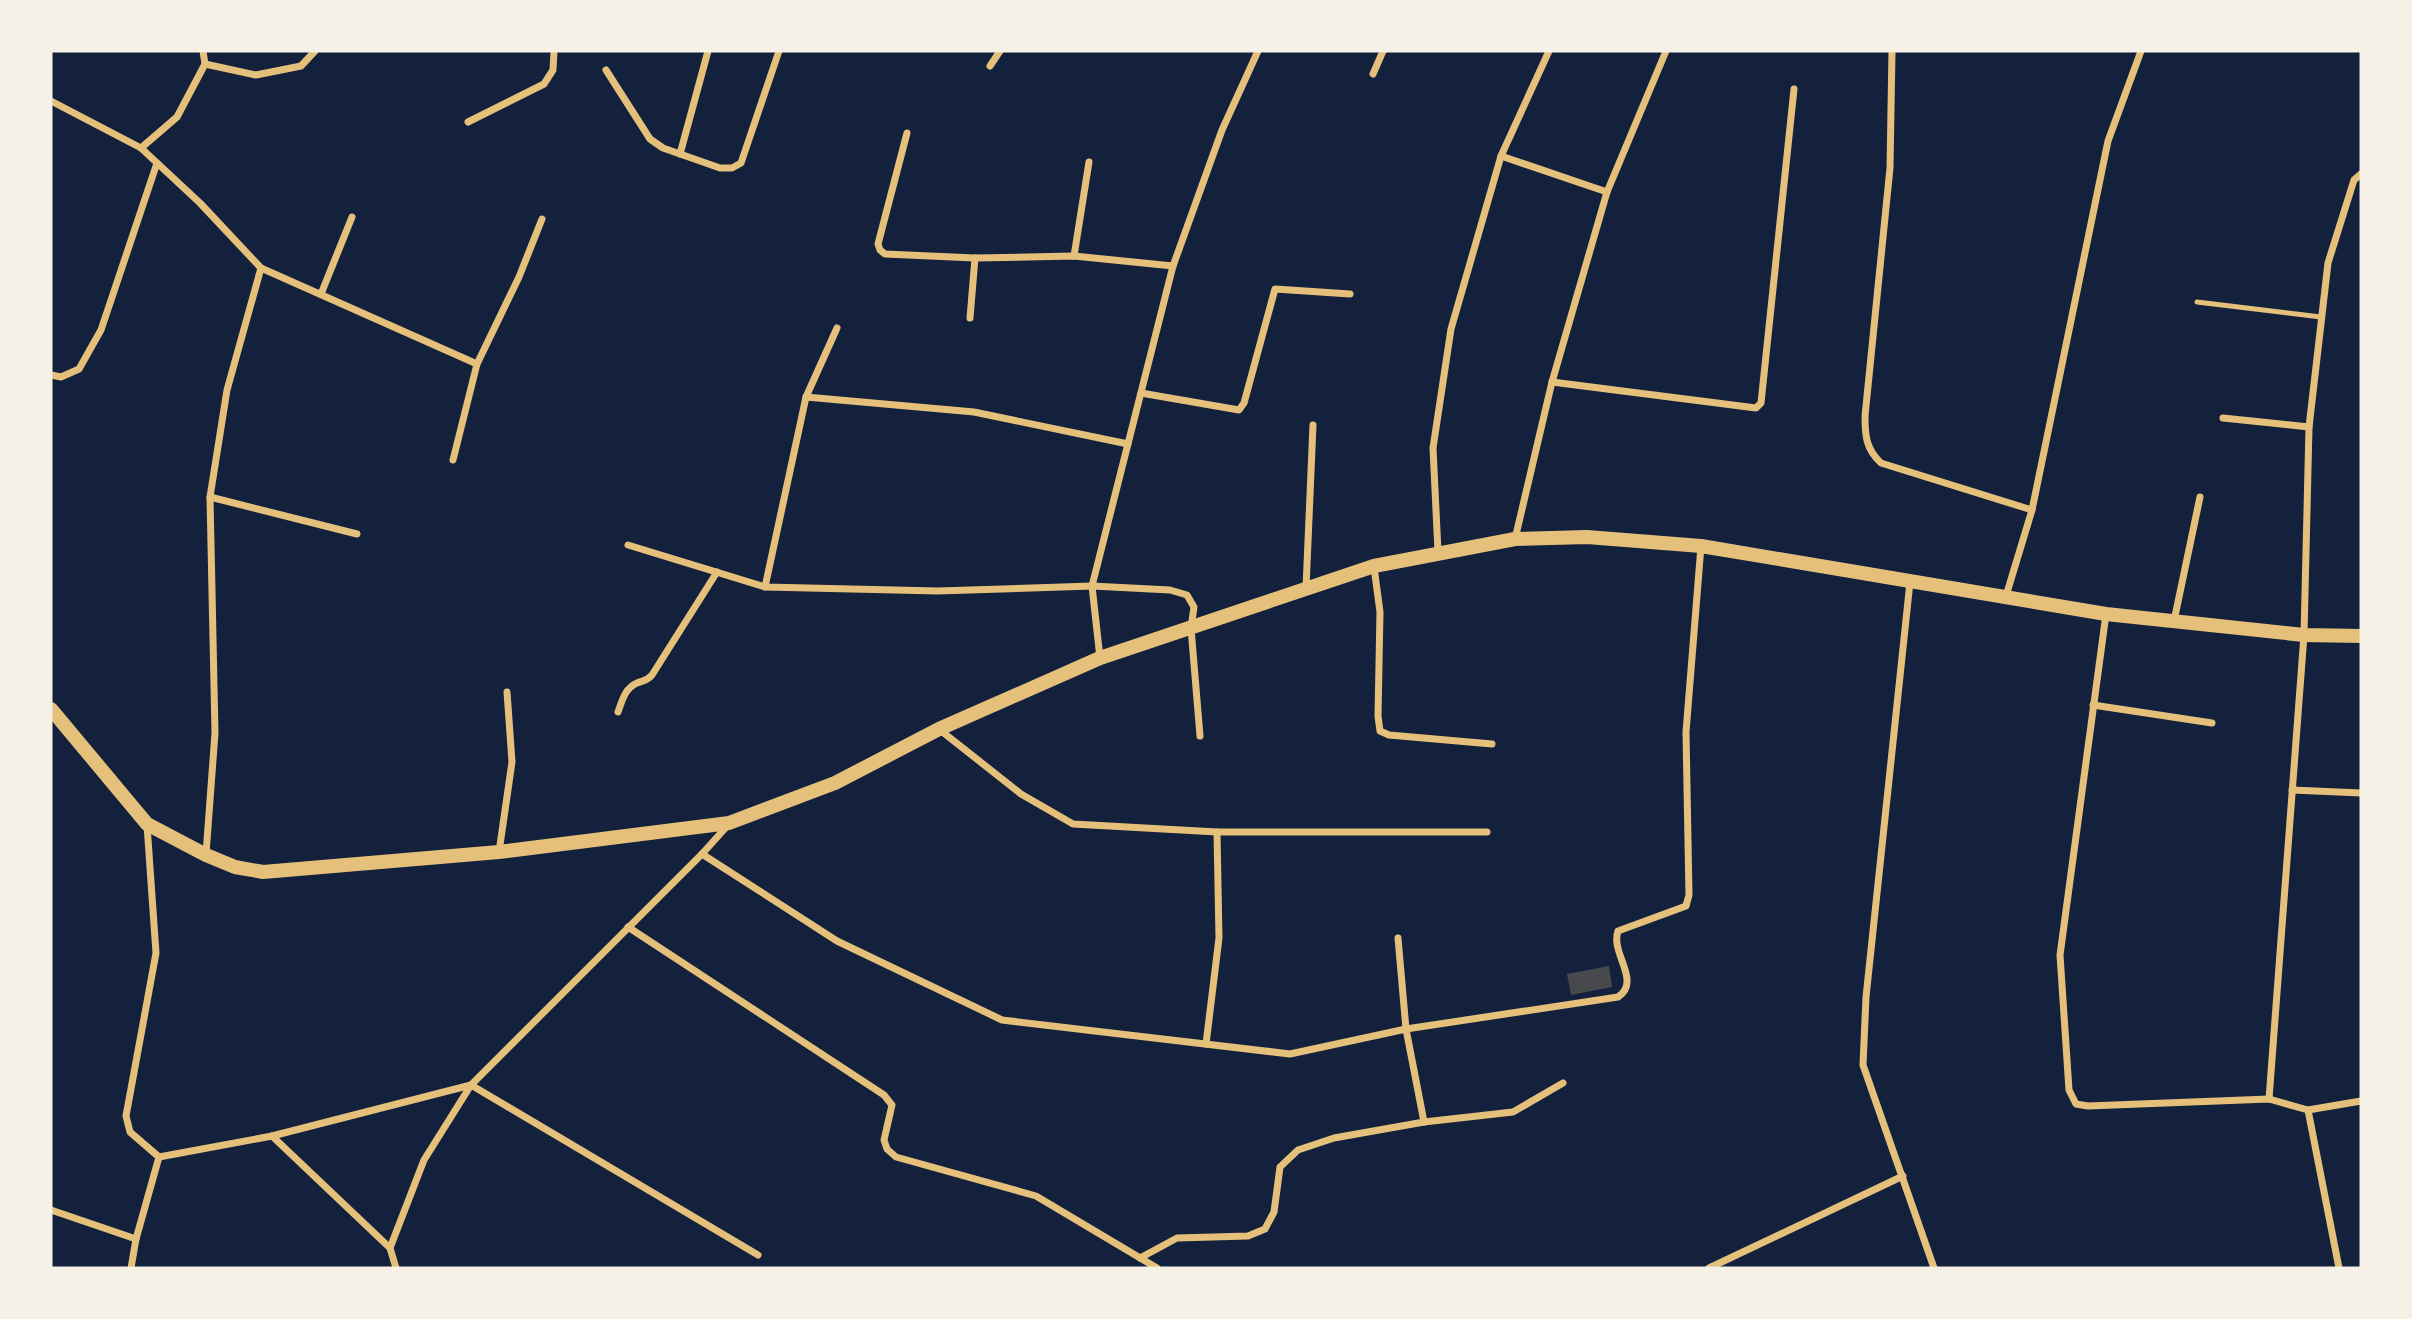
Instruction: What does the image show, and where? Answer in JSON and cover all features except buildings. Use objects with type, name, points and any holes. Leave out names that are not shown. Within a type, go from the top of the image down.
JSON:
[{"type":"main road","points":[[51,709],[147,824],[235,867],[263,872],[499,852],[729,823],[835,783],[939,729],[1100,659],[1374,566],[1515,539],[1587,537],[1701,546],[2105,614],[2304,635],[2361,636]]},
{"type":"street","points":[[141,148],[177,117],[205,64],[203,51]]},
{"type":"street","points":[[205,64],[256,75],[301,66],[315,51]]},
{"type":"street","points":[[468,122],[544,83],[554,70],[554,51]]},
{"type":"street","points":[[680,154],[708,51]]},
{"type":"street","points":[[606,71],[650,139],[663,148],[720,167],[732,168],[741,163],[779,51]]},
{"type":"street","points":[[990,66],[1000,51]]},
{"type":"street","points":[[1100,659],[1092,586],[1173,266],[1222,130],[1258,51]]},
{"type":"street","points":[[1373,74],[1383,51]]},
{"type":"street","points":[[1438,552],[1433,449],[1451,329],[1501,156],[1549,51]]},
{"type":"street","points":[[1515,539],[1552,382],[1607,192],[1666,51]]},
{"type":"street","points":[[1892,51],[1890,167],[1865,416],[1865,433],[1871,453],[1881,463],[2032,510]]},
{"type":"street","points":[[2006,596],[2032,510],[2108,141],[2141,51]]},
{"type":"street","points":[[1552,382],[1756,408],[1761,403],[1794,89]]},
{"type":"street","points":[[51,101],[141,148],[200,203],[261,268],[477,364]]},
{"type":"street","points":[[907,133],[878,244],[885,254],[975,258],[1074,256],[1173,266]]},
{"type":"street","points":[[1501,156],[1607,192]]},
{"type":"street","points":[[1074,256],[1089,162]]},
{"type":"street","points":[[51,375],[61,377],[79,369],[101,330],[157,163]]},
{"type":"street","points":[[2269,1099],[2304,635],[2309,427],[2328,263],[2354,180],[2361,174]]},
{"type":"street","points":[[321,294],[352,217]]},
{"type":"street","points":[[453,460],[477,364],[519,277],[542,219]]},
{"type":"street","points":[[970,318],[975,258]]},
{"type":"street","points":[[206,855],[215,733],[210,497],[227,390],[261,268]]},
{"type":"street","points":[[1141,393],[1239,410],[1244,402],[1275,289],[1350,294]]},
{"type":"street","points":[[765,587],[806,397],[837,328]]},
{"type":"street","points":[[806,397],[974,412],[1128,444]]},
{"type":"street","points":[[2224,418],[2309,427]]},
{"type":"street","points":[[1306,589],[1313,425]]},
{"type":"street","points":[[2174,621],[2200,496]]},
{"type":"street","points":[[210,497],[357,534]]},
{"type":"street","points":[[628,545],[765,587],[938,592],[1092,586],[1170,590],[1187,595],[1194,607],[1191,628],[1200,736]]},
{"type":"street","points":[[702,854],[837,941],[1002,1020],[1290,1054],[1406,1029],[1618,997],[1626,992],[1628,984],[1615,939],[1618,931],[1686,906],[1689,895],[1686,732],[1701,546]]},
{"type":"street","points":[[1374,566],[1380,611],[1380,731],[1492,744]]},
{"type":"street","points":[[618,712],[628,689],[648,681],[717,572]]},
{"type":"street","points":[[1910,582],[1866,997],[1863,1065],[1934,1268]]},
{"type":"street","points":[[2105,614],[2060,955],[2069,1090],[2076,1104],[2088,1106],[2269,1099],[2308,1110],[2361,1101]]},
{"type":"street","points":[[499,852],[512,762],[507,692]]},
{"type":"street","points":[[2093,705],[2212,723]]},
{"type":"street","points":[[939,729],[1021,794],[1073,824],[1217,832],[1487,832]]},
{"type":"street","points":[[2292,790],[2361,793]]},
{"type":"street","points":[[390,1248],[424,1160],[471,1085],[702,854],[729,823]]},
{"type":"street","points":[[147,824],[156,953],[126,1116],[130,1132],[159,1157]]},
{"type":"street","points":[[1206,1044],[1219,938],[1217,832]]},
{"type":"street","points":[[628,927],[884,1095],[892,1105],[884,1140],[887,1149],[896,1157],[1036,1196],[1157,1268]]},
{"type":"street","points":[[1398,938],[1406,1029],[1424,1122]]},
{"type":"street","points":[[1140,1258],[1177,1238],[1248,1236],[1265,1229],[1274,1212],[1280,1167],[1298,1150],[1334,1138],[1424,1122],[1513,1112],[1563,1083]]},
{"type":"street","points":[[159,1157],[272,1136],[471,1085],[758,1255]]},
{"type":"street","points":[[2308,1110],[2339,1268]]},
{"type":"street","points":[[272,1136],[390,1248],[396,1268]]},
{"type":"street","points":[[131,1268],[136,1239],[159,1157]]},
{"type":"street","points":[[1709,1268],[1721,1266],[1903,1176]]},
{"type":"street","points":[[51,1210],[136,1239]]},
{"type":"lane","points":[[2197,302],[2321,317]]}]
